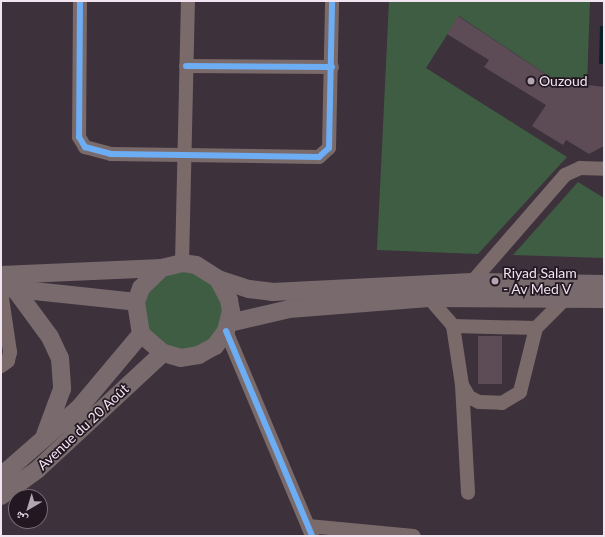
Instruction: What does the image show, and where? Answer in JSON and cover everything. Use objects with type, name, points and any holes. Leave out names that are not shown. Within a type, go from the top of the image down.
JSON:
[{"type":"main road","points":[[1,275],[162,268],[182,263],[196,265],[218,279],[272,292],[472,282],[604,284]]},
{"type":"main road","points":[[162,268],[150,276],[136,302],[141,334],[162,354],[181,358],[199,355],[215,346],[228,327],[229,300],[218,279]]},
{"type":"main road","points":[[5,289],[136,302]]},
{"type":"main road","points":[[5,289],[50,337],[60,358],[63,374],[62,389],[52,422],[37,448]]},
{"type":"main road","points":[[228,327],[289,309],[429,298],[604,300]]},
{"type":"main road","name":"Avenue du 20 Août","points":[[1,476],[37,448],[79,408],[141,334]]},
{"type":"main road","name":"Avenue du 20 Août","points":[[1,496],[37,470],[162,354]]},
{"type":"street","points":[[80,1],[79,137],[82,142],[101,153],[306,158],[325,154],[330,143],[332,1]]},
{"type":"street","points":[[182,263],[188,1]]},
{"type":"street","points":[[186,66],[332,67]]},
{"type":"street","points":[[472,282],[565,175],[580,168],[604,169]]},
{"type":"street","points":[[1,366],[8,361],[10,352],[5,289]]},
{"type":"street","points":[[429,298],[453,326],[462,385],[468,493]]},
{"type":"street","points":[[462,385],[469,396],[479,402],[502,403],[512,400],[520,392],[536,328],[564,300]]},
{"type":"street","points":[[453,326],[536,328]]},
{"type":"street","points":[[228,327],[310,531],[414,536]]},
{"type":"green space","points":[[389,1],[590,1],[587,85],[565,87],[459,16],[426,68],[567,157],[478,254],[377,250]]},
{"type":"green space","points":[[578,182],[604,198],[604,258],[513,255]]},
{"type":"green space","points":[[183,272],[198,275],[205,279],[215,289],[219,296],[222,311],[219,326],[215,333],[205,343],[198,347],[183,350],[168,347],[161,343],[151,333],[147,326],[144,311],[147,296],[151,289],[161,279],[168,275]]},
{"type":"water","points":[[600,26],[604,26],[604,64],[599,64]]},
{"type":"building","name":"Ouzoud","points":[[458,16],[565,87],[572,76],[587,85],[604,87],[604,146],[589,154],[566,140],[563,145],[532,126],[546,105],[484,67],[489,60],[447,34]]},
{"type":"building","points":[[478,336],[502,336],[502,384],[478,384]]},
{"type":"cycle path","points":[[80,1],[79,137],[85,147],[111,154],[319,157],[329,148],[332,1]]},
{"type":"cycle path","points":[[186,66],[332,67]]},
{"type":"cycle path","points":[[226,331],[312,536]]},
{"type":"place","name":"Ouzoud","points":[[531,81]]},
{"type":"place","name":"Riyad Salam - Av Med V","points":[[495,281]]}]
